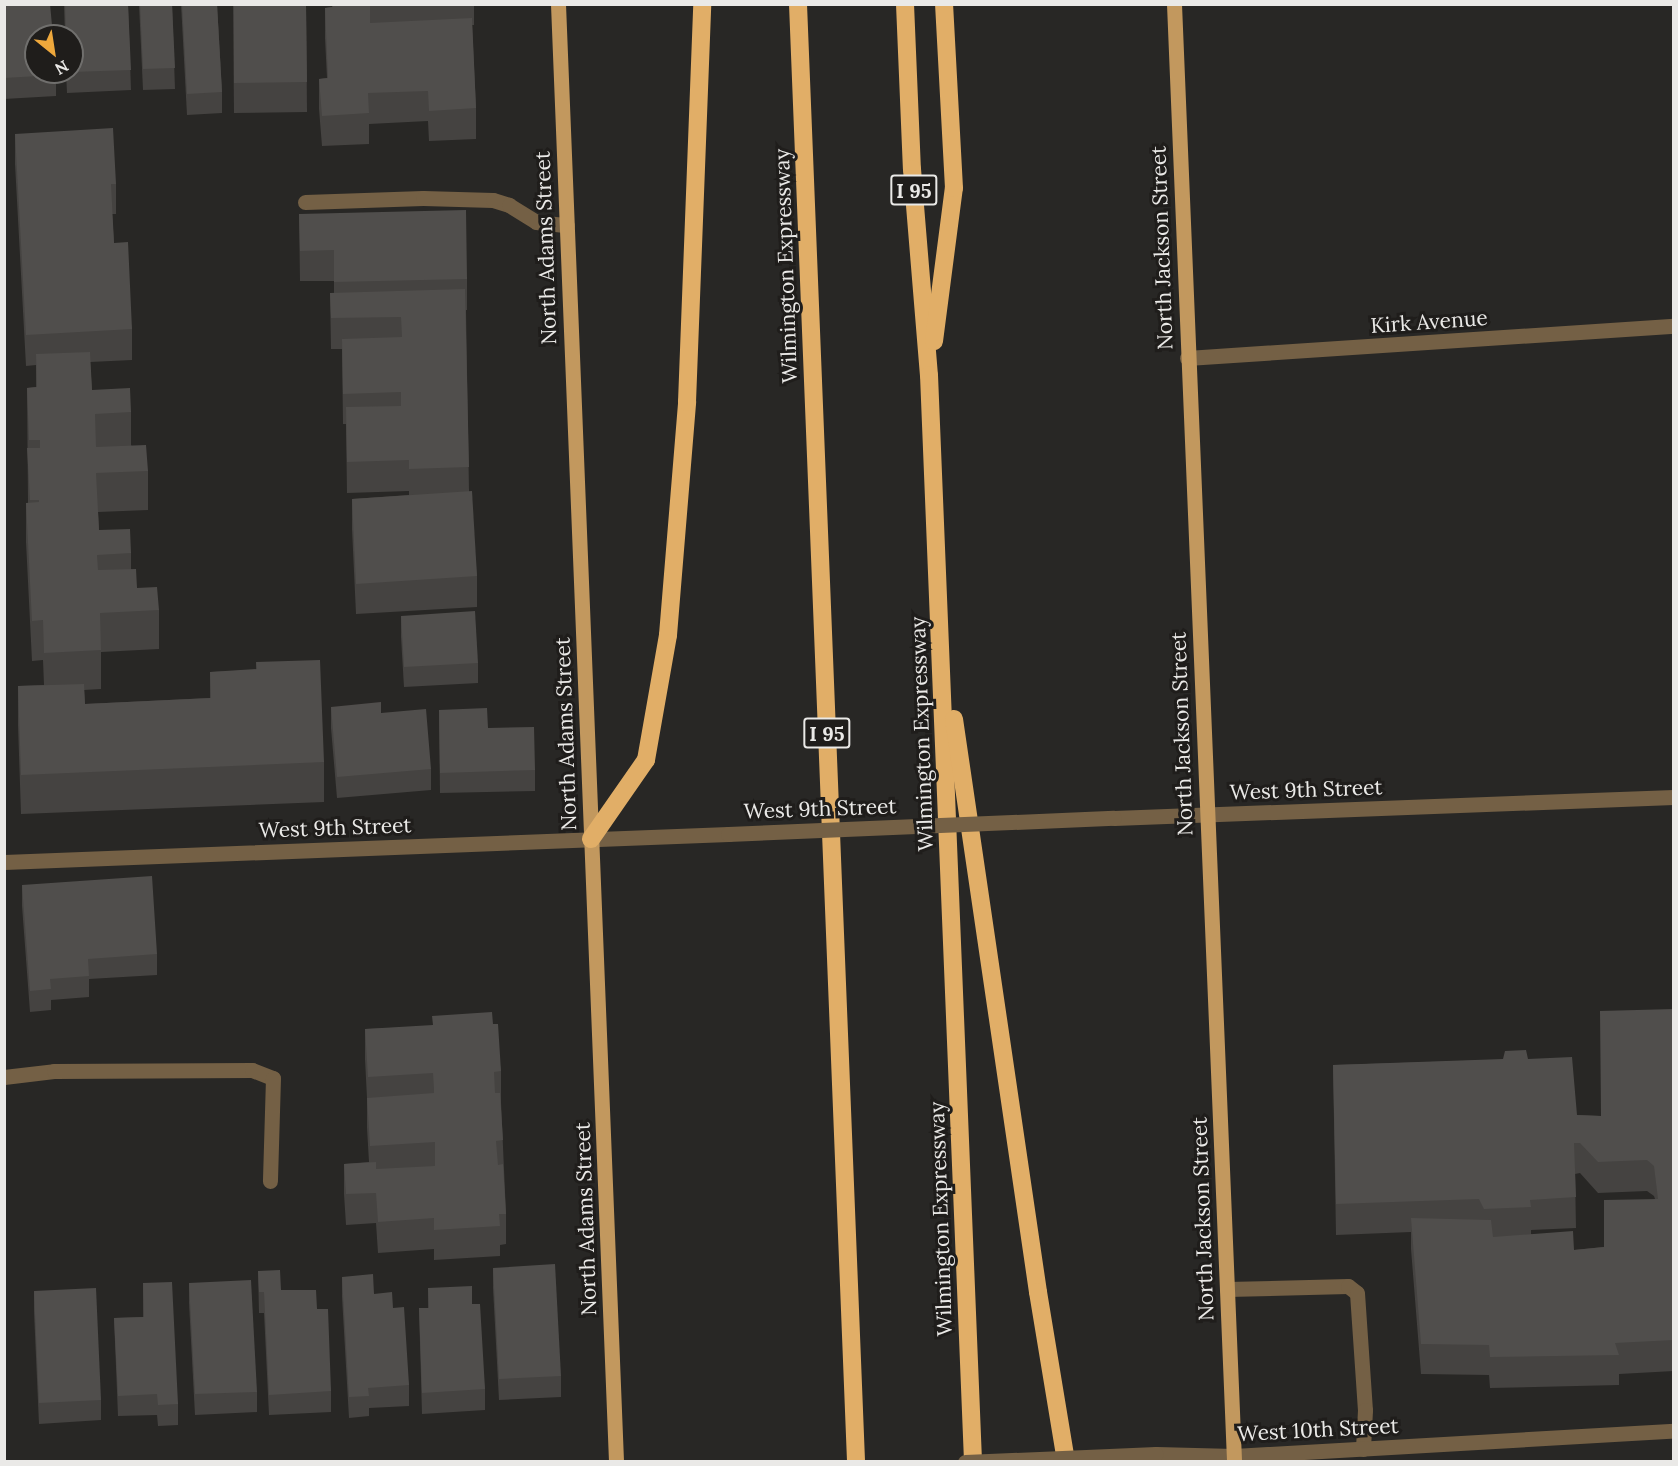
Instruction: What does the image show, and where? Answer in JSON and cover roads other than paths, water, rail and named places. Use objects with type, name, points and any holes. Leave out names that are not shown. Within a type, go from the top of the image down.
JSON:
[{"type":"highway","points":[[591,839],[646,760],[668,635],[687,402],[702,4]]},
{"type":"highway","name":"Wilmington Expressway","points":[[798,4],[856,1461]]},
{"type":"highway","name":"Wilmington Expressway","points":[[905,4],[912,169],[929,375],[973,1461]]},
{"type":"highway","points":[[929,375],[954,188],[944,4]]},
{"type":"highway","points":[[940,626],[1038,1292],[1066,1461]]},
{"type":"main road","name":"North Adams Street","points":[[558,4],[616,1461]]},
{"type":"main road","name":"North Jackson Street","points":[[1174,4],[1234,1459]]},
{"type":"street","points":[[305,202],[423,198],[493,200],[509,204],[536,222],[567,225]]},
{"type":"street","name":"Kirk Avenue","points":[[1187,358],[1674,326]]},
{"type":"street","name":"West 9th Street","points":[[4,862],[1674,797]]},
{"type":"street","points":[[4,1077],[54,1071],[252,1070],[273,1078],[270,1181]]},
{"type":"street","points":[[1227,1289],[1348,1286],[1357,1293],[1365,1410],[1363,1449]]},
{"type":"street","name":"West 10th Street","points":[[965,1461],[1156,1454],[1234,1459],[1674,1431]]}]
